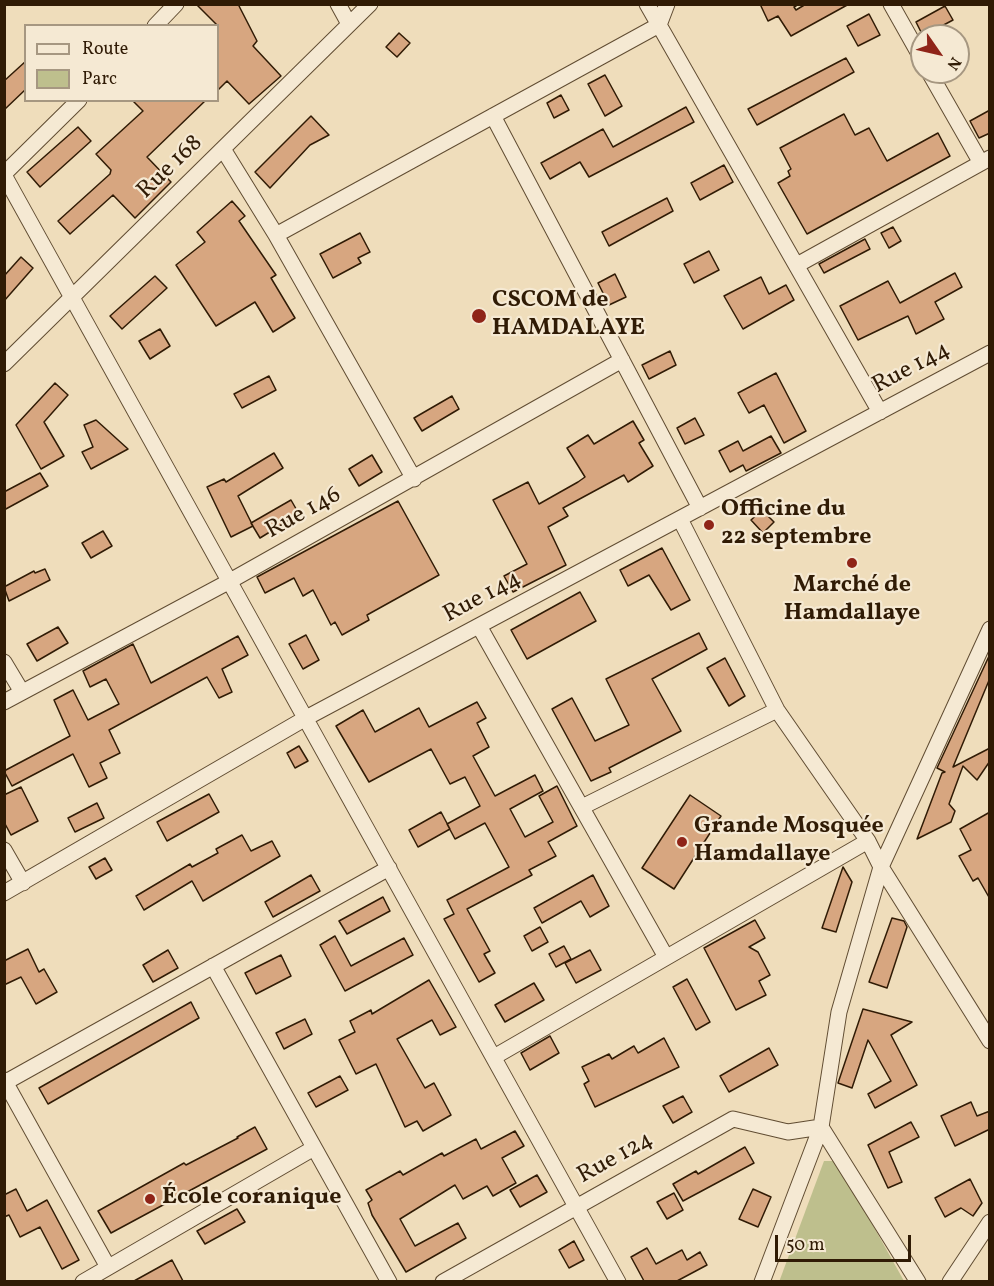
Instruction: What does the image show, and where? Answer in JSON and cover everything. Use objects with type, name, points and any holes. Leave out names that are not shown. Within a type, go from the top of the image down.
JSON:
[{"type":"street","points":[[157,24],[176,4]]},
{"type":"street","points":[[338,4],[350,24]]},
{"type":"street","name":"Rue 168","points":[[4,364],[370,4]]},
{"type":"street","points":[[647,4],[880,412]]},
{"type":"street","points":[[276,235],[659,25],[667,4]]},
{"type":"street","points":[[891,4],[910,38]]},
{"type":"street","points":[[796,265],[985,161],[937,84]]},
{"type":"street","points":[[77,102],[4,175],[618,1281]]},
{"type":"street","points":[[493,116],[700,508]]},
{"type":"street","points":[[223,149],[276,235],[414,479]]},
{"type":"street","name":"Rue 144","points":[[4,893],[306,718],[990,353]]},
{"type":"street","name":"Rue 146","points":[[4,702],[230,582],[622,360]]},
{"type":"street","points":[[680,519],[777,710],[868,841],[881,867],[990,1041]]},
{"type":"street","points":[[479,626],[666,957]]},
{"type":"street","points":[[762,1281],[821,1127],[839,1012],[881,867],[990,629]]},
{"type":"street","points":[[4,662],[22,692]]},
{"type":"street","points":[[582,807],[777,710]]},
{"type":"street","points":[[494,1057],[868,841]]},
{"type":"street","points":[[4,850],[23,883]]},
{"type":"street","points":[[108,1267],[5,1081],[389,868]]},
{"type":"street","points":[[213,966],[388,1281]]},
{"type":"street","name":"Rue 124","points":[[443,1281],[733,1119],[788,1132],[821,1127]]},
{"type":"street","points":[[821,1127],[918,1281]]},
{"type":"street","points":[[83,1281],[314,1148]]},
{"type":"street","points":[[950,1281],[990,1222]]},
{"type":"green space","points":[[824,1161],[837,1161],[904,1281],[779,1282]]},
{"type":"building","points":[[196,4],[238,4],[257,41],[253,46],[281,76],[249,104],[227,81],[219,89],[219,24],[216,24]]},
{"type":"building","points":[[760,4],[799,4],[794,7],[796,10],[806,4],[849,4],[791,36],[778,16],[768,21]]},
{"type":"building","points":[[945,6],[953,20],[946,24],[917,24],[916,22]]},
{"type":"building","points":[[869,14],[880,35],[858,46],[847,26]]},
{"type":"building","points":[[399,33],[410,43],[397,57],[386,47]]},
{"type":"building","points":[[846,58],[854,72],[757,125],[748,109]]},
{"type":"building","points":[[24,63],[24,91],[4,110],[4,81]]},
{"type":"building","points":[[605,75],[622,106],[605,116],[588,84]]},
{"type":"building","points":[[561,95],[569,110],[554,118],[547,103]]},
{"type":"building","points":[[134,102],[204,102],[147,157],[171,182],[135,218],[113,195],[70,234],[58,221],[110,174],[111,170],[96,154],[143,111]]},
{"type":"building","points":[[686,107],[694,122],[589,177],[580,162],[550,179],[541,163],[603,129],[613,147]]},
{"type":"building","points":[[990,110],[990,133],[979,138],[970,121]]},
{"type":"building","points":[[844,114],[855,135],[869,128],[887,161],[938,133],[950,156],[807,234],[778,183],[790,176],[788,171],[791,169],[780,148]]},
{"type":"building","points":[[311,116],[329,135],[310,145],[270,188],[255,172]]},
{"type":"building","points":[[78,127],[91,141],[40,187],[27,172]]},
{"type":"building","points":[[724,165],[733,182],[700,200],[691,183]]},
{"type":"building","points":[[667,198],[673,211],[609,246],[602,232]]},
{"type":"building","points":[[232,201],[245,216],[239,221],[276,275],[271,278],[295,318],[273,332],[255,302],[216,326],[176,265],[205,242],[197,232]]},
{"type":"building","points":[[893,227],[901,241],[889,248],[881,233]]},
{"type":"building","points":[[360,233],[370,252],[358,258],[361,263],[333,278],[320,254]]},
{"type":"building","points":[[865,239],[870,249],[824,273],[819,264]]},
{"type":"building","points":[[709,251],[719,270],[694,283],[684,264]]},
{"type":"building","points":[[21,257],[33,268],[4,301],[4,276]]},
{"type":"building","points":[[955,273],[962,287],[935,302],[944,319],[916,334],[908,316],[858,340],[840,306],[888,281],[900,303]]},
{"type":"building","points":[[615,274],[626,297],[609,305],[598,283]]},
{"type":"building","points":[[155,276],[167,288],[122,329],[110,316]]},
{"type":"building","points":[[761,277],[769,294],[786,285],[794,300],[743,329],[724,296]]},
{"type":"building","points":[[160,329],[170,346],[150,359],[139,341]]},
{"type":"building","points":[[670,351],[676,365],[649,379],[642,365]]},
{"type":"building","points":[[776,373],[806,431],[784,443],[764,405],[749,413],[738,393]]},
{"type":"building","points":[[269,376],[276,390],[242,408],[234,394]]},
{"type":"building","points":[[55,383],[68,395],[44,422],[64,456],[41,469],[16,425]]},
{"type":"building","points":[[452,396],[459,409],[422,431],[414,418]]},
{"type":"building","points":[[695,418],[704,435],[685,444],[677,428]]},
{"type":"building","points":[[96,420],[128,449],[91,469],[82,452],[93,447],[84,425]]},
{"type":"building","points":[[633,421],[644,440],[639,443],[653,466],[628,482],[624,475],[563,508],[568,516],[548,527],[566,565],[513,592],[504,576],[527,564],[493,500],[528,482],[539,504],[578,482],[585,477],[567,448],[588,435],[594,444]]},
{"type":"building","points":[[771,436],[781,453],[746,471],[743,465],[730,472],[719,451],[738,441],[743,451]]},
{"type":"building","points":[[274,453],[283,468],[238,496],[253,526],[231,537],[207,487],[224,479],[226,482]]},
{"type":"building","points":[[372,455],[382,472],[359,486],[349,469]]},
{"type":"building","points":[[40,473],[48,486],[4,510],[4,492]]},
{"type":"building","points":[[291,500],[299,514],[260,538],[251,523]]},
{"type":"building","points":[[398,501],[439,575],[367,615],[369,620],[342,635],[335,622],[331,625],[313,590],[303,596],[294,578],[265,593],[257,577]]},
{"type":"building","points":[[762,510],[774,522],[763,533],[751,520]]},
{"type":"building","points":[[103,531],[112,546],[91,558],[82,543]]},
{"type":"building","points":[[662,548],[690,600],[671,610],[649,575],[628,586],[620,570]]},
{"type":"building","points":[[45,569],[50,580],[9,601],[4,587],[34,571],[35,573]]},
{"type":"building","points":[[580,592],[596,621],[527,659],[511,630]]},
{"type":"building","points":[[58,627],[68,643],[37,661],[27,644]]},
{"type":"building","points":[[699,633],[707,649],[652,679],[681,731],[609,768],[611,772],[591,781],[552,709],[572,698],[595,741],[629,725],[606,679]]},
{"type":"building","points":[[306,635],[319,660],[303,669],[289,644]]},
{"type":"building","points":[[238,636],[248,655],[222,669],[232,692],[219,698],[207,677],[109,730],[120,753],[100,763],[107,778],[89,787],[73,754],[12,786],[4,771],[70,736],[54,700],[73,690],[88,720],[119,704],[106,679],[90,687],[83,671],[133,644],[151,683]]},
{"type":"building","points":[[990,654],[990,678],[953,767],[990,748],[990,761],[977,780],[963,766],[949,804],[955,811],[951,822],[917,839],[942,773],[945,772],[937,768]]},
{"type":"building","points":[[725,658],[745,696],[729,706],[707,668]]},
{"type":"building","points":[[477,702],[486,718],[477,723],[489,747],[473,756],[495,796],[535,775],[543,791],[510,809],[525,837],[553,822],[539,796],[557,786],[577,826],[548,842],[556,856],[529,870],[532,875],[467,909],[490,951],[484,954],[495,973],[479,982],[444,919],[454,914],[447,900],[509,867],[485,823],[455,839],[447,824],[480,806],[465,777],[450,784],[431,749],[369,782],[336,726],[363,710],[375,732],[419,708],[429,727]]},
{"type":"building","points":[[299,746],[308,761],[295,768],[287,753]]},
{"type":"building","points":[[21,787],[38,821],[11,835],[4,822],[4,795]]},
{"type":"building","points":[[209,794],[219,812],[167,841],[157,822]]},
{"type":"building","name":"Grande Mosquée Hamdallaye","points":[[690,795],[721,816],[674,889],[642,868]]},
{"type":"building","points":[[97,803],[104,818],[75,832],[68,818]]},
{"type":"building","points":[[441,812],[450,829],[418,847],[409,830]]},
{"type":"building","points":[[990,812],[990,899],[978,878],[973,881],[959,856],[971,850],[960,829]]},
{"type":"building","points":[[242,835],[251,851],[272,841],[280,856],[203,901],[192,881],[144,910],[136,896],[190,864],[192,867],[218,853],[216,849]]},
{"type":"building","points":[[105,858],[112,870],[96,879],[89,867]]},
{"type":"building","points":[[843,867],[852,882],[836,932],[822,928]]},
{"type":"building","points":[[311,875],[320,891],[273,917],[265,902]]},
{"type":"building","points":[[593,875],[609,906],[590,917],[581,901],[542,923],[534,908]]},
{"type":"building","points":[[383,897],[390,911],[347,934],[339,921]]},
{"type":"building","points":[[892,918],[904,921],[907,927],[887,988],[869,982]]},
{"type":"building","points":[[755,920],[765,938],[749,947],[758,952],[770,975],[759,981],[766,995],[736,1010],[704,948]]},
{"type":"building","points":[[540,927],[548,942],[532,951],[524,936]]},
{"type":"building","points":[[335,936],[351,966],[404,938],[413,955],[345,991],[320,945]]},
{"type":"building","points":[[564,946],[571,959],[556,967],[549,954]]},
{"type":"building","points":[[28,949],[39,972],[44,969],[57,992],[36,1004],[21,977],[4,985],[4,961]]},
{"type":"building","points":[[168,950],[178,968],[153,982],[143,965]]},
{"type":"building","points":[[590,950],[601,970],[576,983],[565,963]]},
{"type":"building","points":[[281,955],[291,976],[256,994],[245,973]]},
{"type":"building","points":[[687,979],[710,1022],[696,1030],[673,987]]},
{"type":"building","points":[[429,980],[456,1027],[440,1035],[432,1020],[397,1039],[425,1088],[434,1083],[451,1115],[423,1131],[417,1121],[405,1127],[376,1064],[356,1074],[339,1040],[355,1032],[350,1021],[371,1010],[372,1014]]},
{"type":"building","points":[[534,983],[544,1000],[505,1022],[495,1005]]},
{"type":"building","points":[[191,1002],[199,1018],[48,1104],[39,1088]]},
{"type":"building","points":[[863,1009],[912,1022],[891,1035],[917,1085],[875,1108],[868,1094],[891,1081],[868,1040],[852,1088],[838,1083]]},
{"type":"building","points":[[305,1019],[312,1034],[284,1049],[276,1033]]},
{"type":"building","points":[[550,1036],[559,1053],[530,1070],[521,1053]]},
{"type":"building","points":[[664,1038],[679,1067],[595,1107],[584,1084],[589,1081],[582,1067],[609,1054],[612,1059],[634,1046],[638,1053]]},
{"type":"building","points":[[769,1048],[778,1065],[729,1092],[720,1076]]},
{"type":"building","points":[[340,1076],[348,1090],[316,1107],[308,1093]]},
{"type":"building","points":[[683,1096],[692,1112],[673,1123],[663,1106]]},
{"type":"building","points":[[971,1102],[977,1116],[990,1111],[990,1129],[955,1146],[941,1116]]},
{"type":"building","points":[[911,1122],[919,1137],[889,1152],[902,1182],[888,1188],[868,1145]]},
{"type":"building","points":[[255,1127],[267,1149],[111,1233],[98,1211]]},
{"type":"building","points":[[515,1131],[524,1146],[502,1158],[516,1183],[493,1196],[487,1186],[463,1199],[455,1185],[400,1219],[415,1246],[458,1223],[466,1238],[406,1272],[372,1215],[368,1203],[372,1200],[366,1190],[400,1171],[403,1175],[442,1153],[444,1156],[476,1139],[481,1149]]},
{"type":"building","points":[[745,1147],[754,1163],[683,1201],[673,1184],[696,1171],[698,1174]]},
{"type":"building","points":[[537,1175],[547,1192],[520,1207],[510,1190]]},
{"type":"building","points":[[970,1179],[982,1203],[973,1216],[961,1208],[945,1217],[935,1198]]},
{"type":"building","points":[[16,1189],[27,1211],[47,1200],[79,1260],[62,1269],[40,1227],[20,1237],[9,1215],[4,1217],[4,1195]]},
{"type":"building","points":[[753,1189],[771,1197],[758,1227],[739,1219]]},
{"type":"building","points":[[674,1193],[683,1210],[667,1219],[657,1202]]},
{"type":"building","points":[[237,1209],[245,1222],[205,1244],[197,1231]]},
{"type":"building","points":[[574,1241],[584,1260],[569,1268],[559,1250]]},
{"type":"building","points":[[647,1248],[656,1264],[682,1250],[687,1260],[700,1252],[707,1265],[677,1281],[644,1281],[631,1257]]},
{"type":"building","points":[[172,1260],[183,1281],[134,1281]]},
{"type":"place","name":"CSCOM de HAMDALAYE","points":[[479,316]]},
{"type":"place","name":"Officine du 22 septembre","points":[[709,525]]},
{"type":"place","name":"Marché de Hamdallaye","points":[[852,563]]},
{"type":"place","name":"Grande Mosquée Hamdallaye","points":[[682,842]]},
{"type":"place","name":"École coranique","points":[[150,1199]]}]
